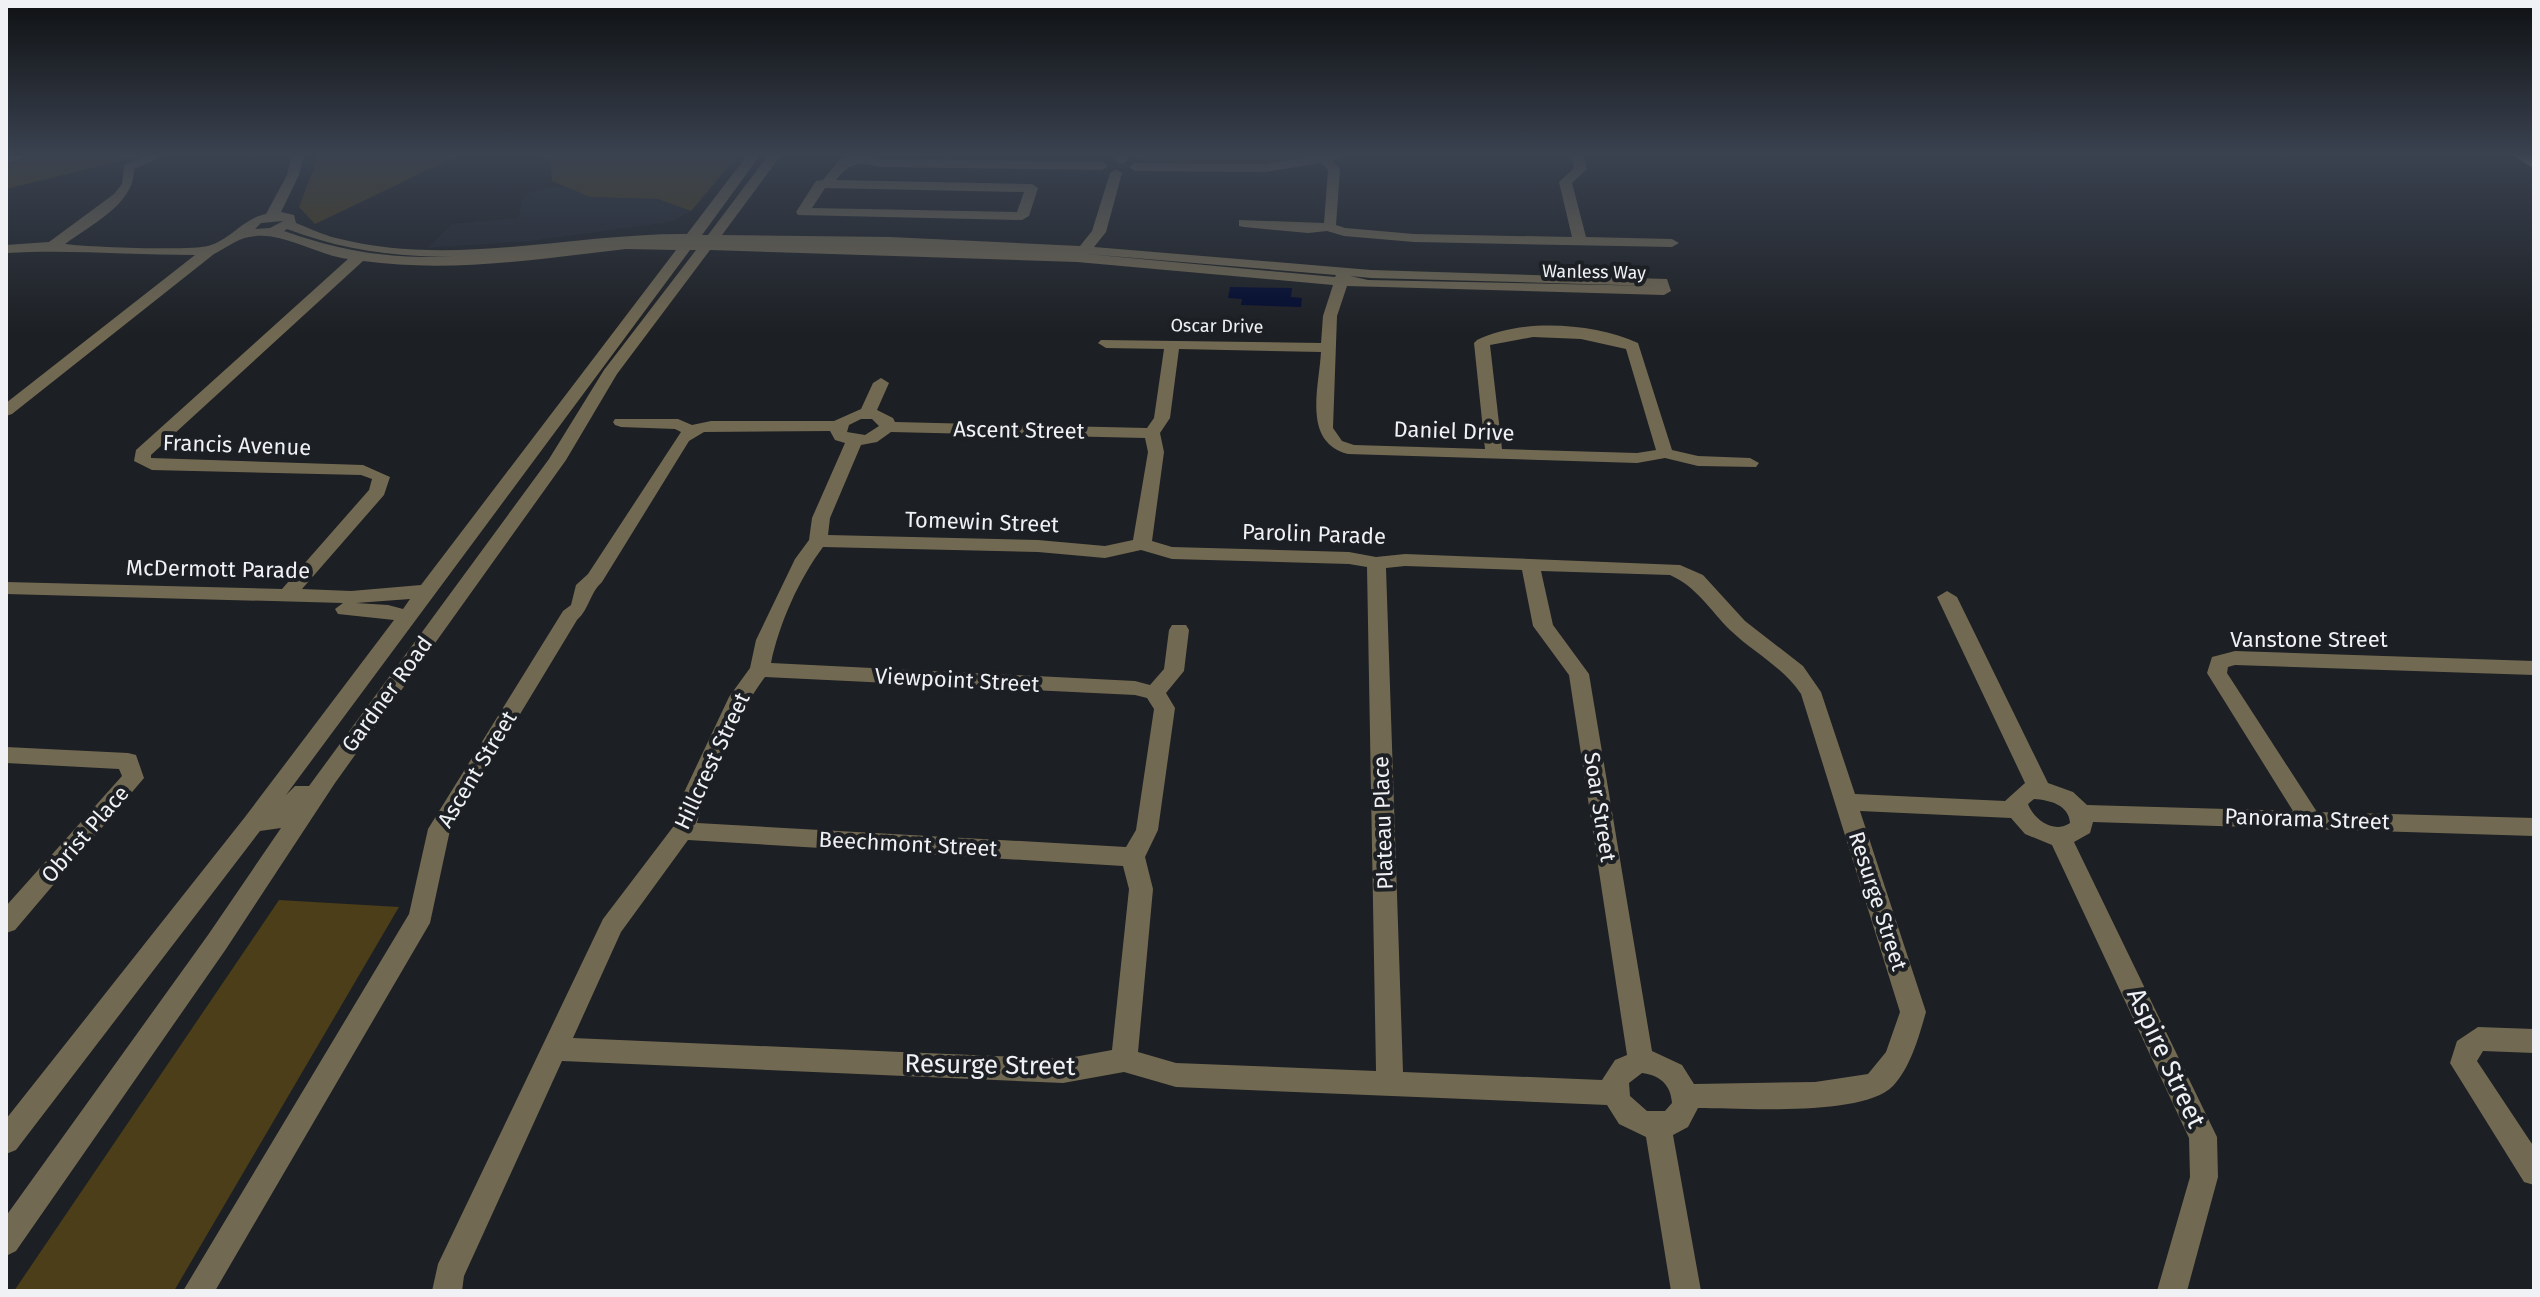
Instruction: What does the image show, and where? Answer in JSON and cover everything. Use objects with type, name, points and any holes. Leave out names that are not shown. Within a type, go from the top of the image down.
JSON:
[{"type":"street","points":[[53,246],[95,215]]},
{"type":"street","points":[[272,224],[276,215]]},
{"type":"street","name":"Gardner Road","points":[[6,1141],[253,823],[660,280],[699,246],[710,215]]},
{"type":"street","name":"Gardner Road","points":[[6,1241],[217,942],[327,777],[557,460],[617,363],[699,246],[727,215]]},
{"type":"street","points":[[747,215],[748,229]]},
{"type":"street","points":[[941,215],[1023,215]]},
{"type":"street","points":[[1081,254],[1099,232],[1104,215]]},
{"type":"street","points":[[1328,227],[1332,215]]},
{"type":"street","points":[[1573,215],[1580,241]]},
{"type":"street","points":[[6,411],[209,251],[247,232],[272,224],[288,225],[334,242],[370,249],[429,254],[537,249],[627,239],[692,225],[708,217]]},
{"type":"street","points":[[272,224],[308,246],[359,257],[445,262],[647,245],[699,246]]},
{"type":"street","points":[[1244,225],[1308,229],[1328,227],[1344,232],[1414,238],[1672,243]]},
{"type":"street","name":"Wanless Way","points":[[699,246],[748,229],[966,243],[1342,277],[1664,291],[1662,282],[1342,277]]},
{"type":"street","points":[[627,239],[699,246]]},
{"type":"street","points":[[647,245],[658,255],[660,280]]},
{"type":"street","points":[[6,249],[53,246],[114,251],[209,251]]},
{"type":"street","name":"Wanless Way","points":[[699,246],[1081,254]]},
{"type":"street","name":"Francis Avenue","points":[[287,595],[378,491],[381,477],[363,470],[152,465],[143,461],[142,454],[359,257]]},
{"type":"street","name":"Daniel Drive","points":[[1342,277],[1330,316],[1325,428],[1328,439],[1338,446],[1368,451],[1637,458],[1665,453],[1698,461],[1750,463]]},
{"type":"street","points":[[1494,454],[1482,343],[1489,337],[1514,334],[1598,335],[1625,340],[1633,346],[1665,453]]},
{"type":"street","name":"Oscar Drive","points":[[1106,343],[1328,348]]},
{"type":"street","points":[[1143,544],[1156,452],[1152,433],[1162,418],[1172,345]]},
{"type":"street","points":[[867,413],[881,383]]},
{"type":"street","points":[[621,422],[678,424],[691,431],[711,426],[877,436],[887,427],[885,418],[867,413],[848,418],[846,433]]},
{"type":"street","name":"Ascent Street","points":[[887,427],[1152,433]]},
{"type":"street","name":"Ascent Street","points":[[198,1291],[421,916],[439,829],[570,616],[580,607],[583,589],[595,578],[683,438],[691,431]]},
{"type":"street","name":"Hillcrest Street","points":[[447,1291],[449,1275],[612,926],[668,847],[683,831],[691,801],[739,697],[760,670],[766,640],[804,559],[818,541],[821,518],[846,433]]},
{"type":"street","name":"Tomewin Street","points":[[818,541],[1038,546],[1105,552],[1143,544]]},
{"type":"street","name":"Parolin Parade","points":[[1143,544],[1154,550],[1172,553],[1349,558],[1376,563],[1405,560],[1673,569],[1690,575]]},
{"type":"street","name":"Plateau Place","points":[[1376,563],[1390,1082]]},
{"type":"street","name":"Soar Street","points":[[1530,564],[1543,626],[1579,674],[1641,1061]]},
{"type":"street","name":"Resurge Street","points":[[1686,1096],[1845,1093],[1878,1083],[1900,1054],[1913,1012],[1811,692],[1788,663],[1719,608],[1703,585],[1690,575]]},
{"type":"street","name":"McDermott Parade","points":[[6,588],[387,596],[428,590]]},
{"type":"street","points":[[1947,597],[2040,790]]},
{"type":"street","name":"McDermott Parade","points":[[6,601],[388,611],[407,618]]},
{"type":"street","points":[[1124,1060],[1141,889],[1133,857],[1147,830],[1165,708],[1154,693],[1174,671],[1179,630]]},
{"type":"street","name":"Vanstone Street","points":[[2310,819],[2217,673],[2219,662],[2235,658],[2534,668]]},
{"type":"street","name":"Viewpoint Street","points":[[760,670],[1135,688],[1154,693]]},
{"type":"street","name":"Obrist Place","points":[[6,755],[128,761],[133,778],[6,923]]},
{"type":"street","points":[[253,823],[275,821],[307,788],[327,777]]},
{"type":"street","points":[[2040,790],[2064,797],[2080,813],[2082,827],[2070,836],[2060,837],[2033,828],[2017,810],[2016,802],[2020,795],[2040,790]]},
{"type":"street","points":[[1846,802],[2017,810]]},
{"type":"street","name":"Panorama Street","points":[[2080,813],[2534,827]]},
{"type":"street","name":"Beechmont Street","points":[[683,831],[1133,857]]},
{"type":"street","name":"Aspire Street","points":[[2060,837],[2203,1137],[2204,1177],[2172,1291]]},
{"type":"street","points":[[2534,1041],[2478,1039],[2466,1049],[2463,1063],[2534,1172]]},
{"type":"street","name":"Resurge Street","points":[[555,1049],[1063,1071],[1124,1060],[1176,1075],[1614,1093]]},
{"type":"street","points":[[1641,1061],[1665,1067],[1682,1085],[1686,1096],[1685,1107],[1680,1117],[1670,1124],[1658,1126],[1630,1116],[1620,1106],[1614,1093],[1620,1071],[1629,1064],[1641,1061]]},
{"type":"street","points":[[1658,1126],[1686,1291]]},
{"type":"shaded area","points":[[306,215],[335,215],[315,224]]},
{"type":"shaded area","points":[[519,215],[685,215],[673,221],[530,241],[427,248],[452,224]]},
{"type":"shaded area","points":[[279,900],[399,907],[174,1291],[14,1291]]},
{"type":"water","points":[[1230,287],[1292,288],[1291,297],[1302,298],[1301,307],[1241,305],[1242,299],[1228,298]]}]
